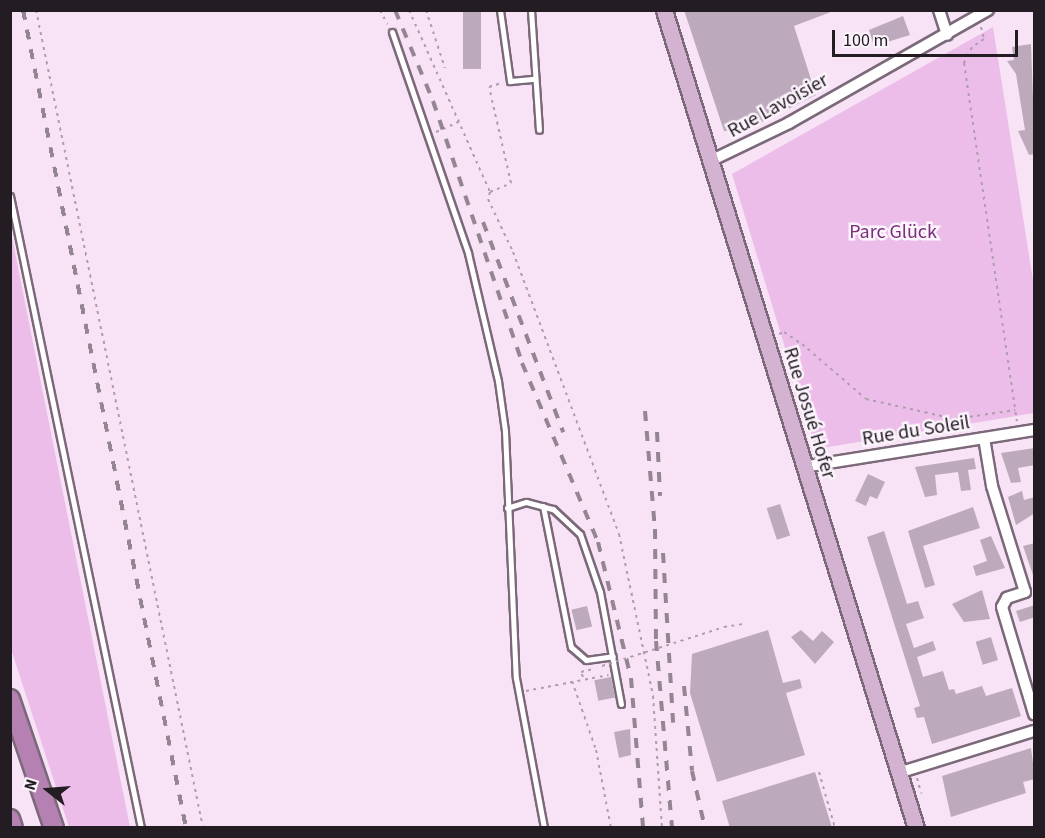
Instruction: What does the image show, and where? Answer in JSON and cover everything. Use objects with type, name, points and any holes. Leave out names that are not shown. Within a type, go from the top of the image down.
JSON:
[{"type":"highway","points":[[10,699],[54,828]]},
{"type":"highway","points":[[10,819],[13,828]]},
{"type":"main road","name":"Rue Josué Hofer","points":[[663,10],[916,828]]},
{"type":"street","points":[[939,10],[947,35]]},
{"type":"street","name":"Rue Lavoisier","points":[[710,161],[947,35],[988,10]]},
{"type":"street","name":"Rue du Soleil","points":[[803,467],[1035,430]]},
{"type":"street","points":[[984,438],[992,486],[1030,590],[1007,598],[1002,607],[1035,714]]},
{"type":"street","points":[[898,773],[1035,731]]},
{"type":"lane","points":[[500,10],[510,81],[535,79]]},
{"type":"lane","points":[[531,10],[539,130]]},
{"type":"lane","points":[[392,33],[468,253],[502,403],[517,692],[544,828]]},
{"type":"lane","points":[[10,196],[141,828]]},
{"type":"lane","points":[[507,508],[526,502],[543,506],[566,517],[585,542],[613,656],[621,704]]},
{"type":"lane","points":[[543,506],[570,647],[586,660],[613,656]]},
{"type":"path","points":[[36,10],[203,828]]},
{"type":"path","points":[[380,10],[392,33]]},
{"type":"path","points":[[409,10],[490,192],[488,199],[517,263],[619,534],[653,696],[662,828]]},
{"type":"path","points":[[426,10],[445,68]]},
{"type":"path","points":[[976,18],[984,39],[972,47],[964,63],[1019,433]]},
{"type":"path","points":[[490,192],[511,183],[489,87],[510,81]]},
{"type":"path","points":[[427,132],[458,122]]},
{"type":"path","points":[[773,335],[784,332],[802,344],[866,399],[955,419],[1015,410]]},
{"type":"path","points":[[602,666],[724,627],[744,624]]},
{"type":"path","points":[[583,672],[583,677]]},
{"type":"path","points":[[517,692],[583,677],[616,674]]},
{"type":"path","points":[[572,681],[596,750],[611,828]]},
{"type":"path","points":[[819,772],[835,828]]},
{"type":"green space","name":"Parc Glück","points":[[993,27],[1034,287],[1034,413],[816,449],[732,174]]},
{"type":"green space","points":[[11,232],[130,827],[69,827],[11,649]]},
{"type":"building","points":[[463,10],[481,10],[481,69],[463,69]]},
{"type":"building","points":[[684,10],[836,10],[794,26],[816,95],[744,131],[724,131]]},
{"type":"building","points":[[903,16],[910,35],[874,46],[869,30]]},
{"type":"building","points":[[1031,44],[1035,154],[1029,155],[1018,131],[1025,130],[1016,74],[1007,61],[1014,60],[1012,47]]},
{"type":"building","points":[[1035,448],[1035,465],[1018,468],[1021,482],[1011,483],[1001,453]]},
{"type":"building","points":[[974,458],[976,469],[968,470],[971,490],[961,491],[958,472],[935,475],[937,495],[925,497],[915,467]]},
{"type":"building","points":[[868,474],[885,482],[877,499],[870,496],[866,506],[855,501]]},
{"type":"building","points":[[1022,491],[1024,500],[1035,497],[1035,513],[1016,525],[1008,497]]},
{"type":"building","points":[[780,504],[790,535],[777,540],[767,508]]},
{"type":"building","points":[[973,507],[980,528],[923,546],[935,585],[925,588],[908,531]]},
{"type":"building","points":[[884,531],[907,604],[918,601],[924,618],[906,624],[914,648],[933,641],[936,650],[917,657],[923,677],[943,671],[949,690],[954,689],[956,694],[982,686],[986,696],[1012,688],[1021,716],[932,744],[924,717],[917,718],[914,708],[920,706],[867,537]]},
{"type":"building","points":[[991,536],[1005,568],[976,576],[973,566],[987,561],[980,540]]},
{"type":"building","points":[[1035,543],[1035,575],[1033,575],[1023,546]]},
{"type":"building","points":[[982,590],[990,619],[964,622],[952,604]]},
{"type":"building","points":[[1035,605],[1035,617],[1020,622],[1016,611]]},
{"type":"building","points":[[587,606],[592,626],[577,630],[571,610]]},
{"type":"building","points":[[768,630],[783,683],[800,679],[802,688],[786,693],[805,755],[717,782],[690,693],[692,654]]},
{"type":"building","points":[[801,630],[813,641],[822,631],[834,642],[815,664],[791,637]]},
{"type":"building","points":[[991,637],[998,660],[983,665],[976,642]]},
{"type":"building","points":[[611,677],[615,698],[598,701],[594,680]]},
{"type":"building","points":[[630,729],[631,755],[619,758],[614,732]]},
{"type":"building","points":[[1031,748],[1035,779],[1023,782],[1026,793],[951,817],[942,776]]},
{"type":"building","points":[[815,772],[832,828],[730,828],[722,801]]},
{"type":"railway","points":[[23,10],[186,828]]},
{"type":"railway","points":[[395,10],[433,101],[522,363],[598,542],[631,678],[643,828]]},
{"type":"railway","points":[[483,222],[563,432]]},
{"type":"railway","points":[[645,411],[655,529],[656,641],[672,828]]},
{"type":"railway","points":[[657,432],[660,496]]},
{"type":"railway","points":[[663,553],[673,723]]},
{"type":"railway","points":[[684,686],[692,771],[705,828]]}]
